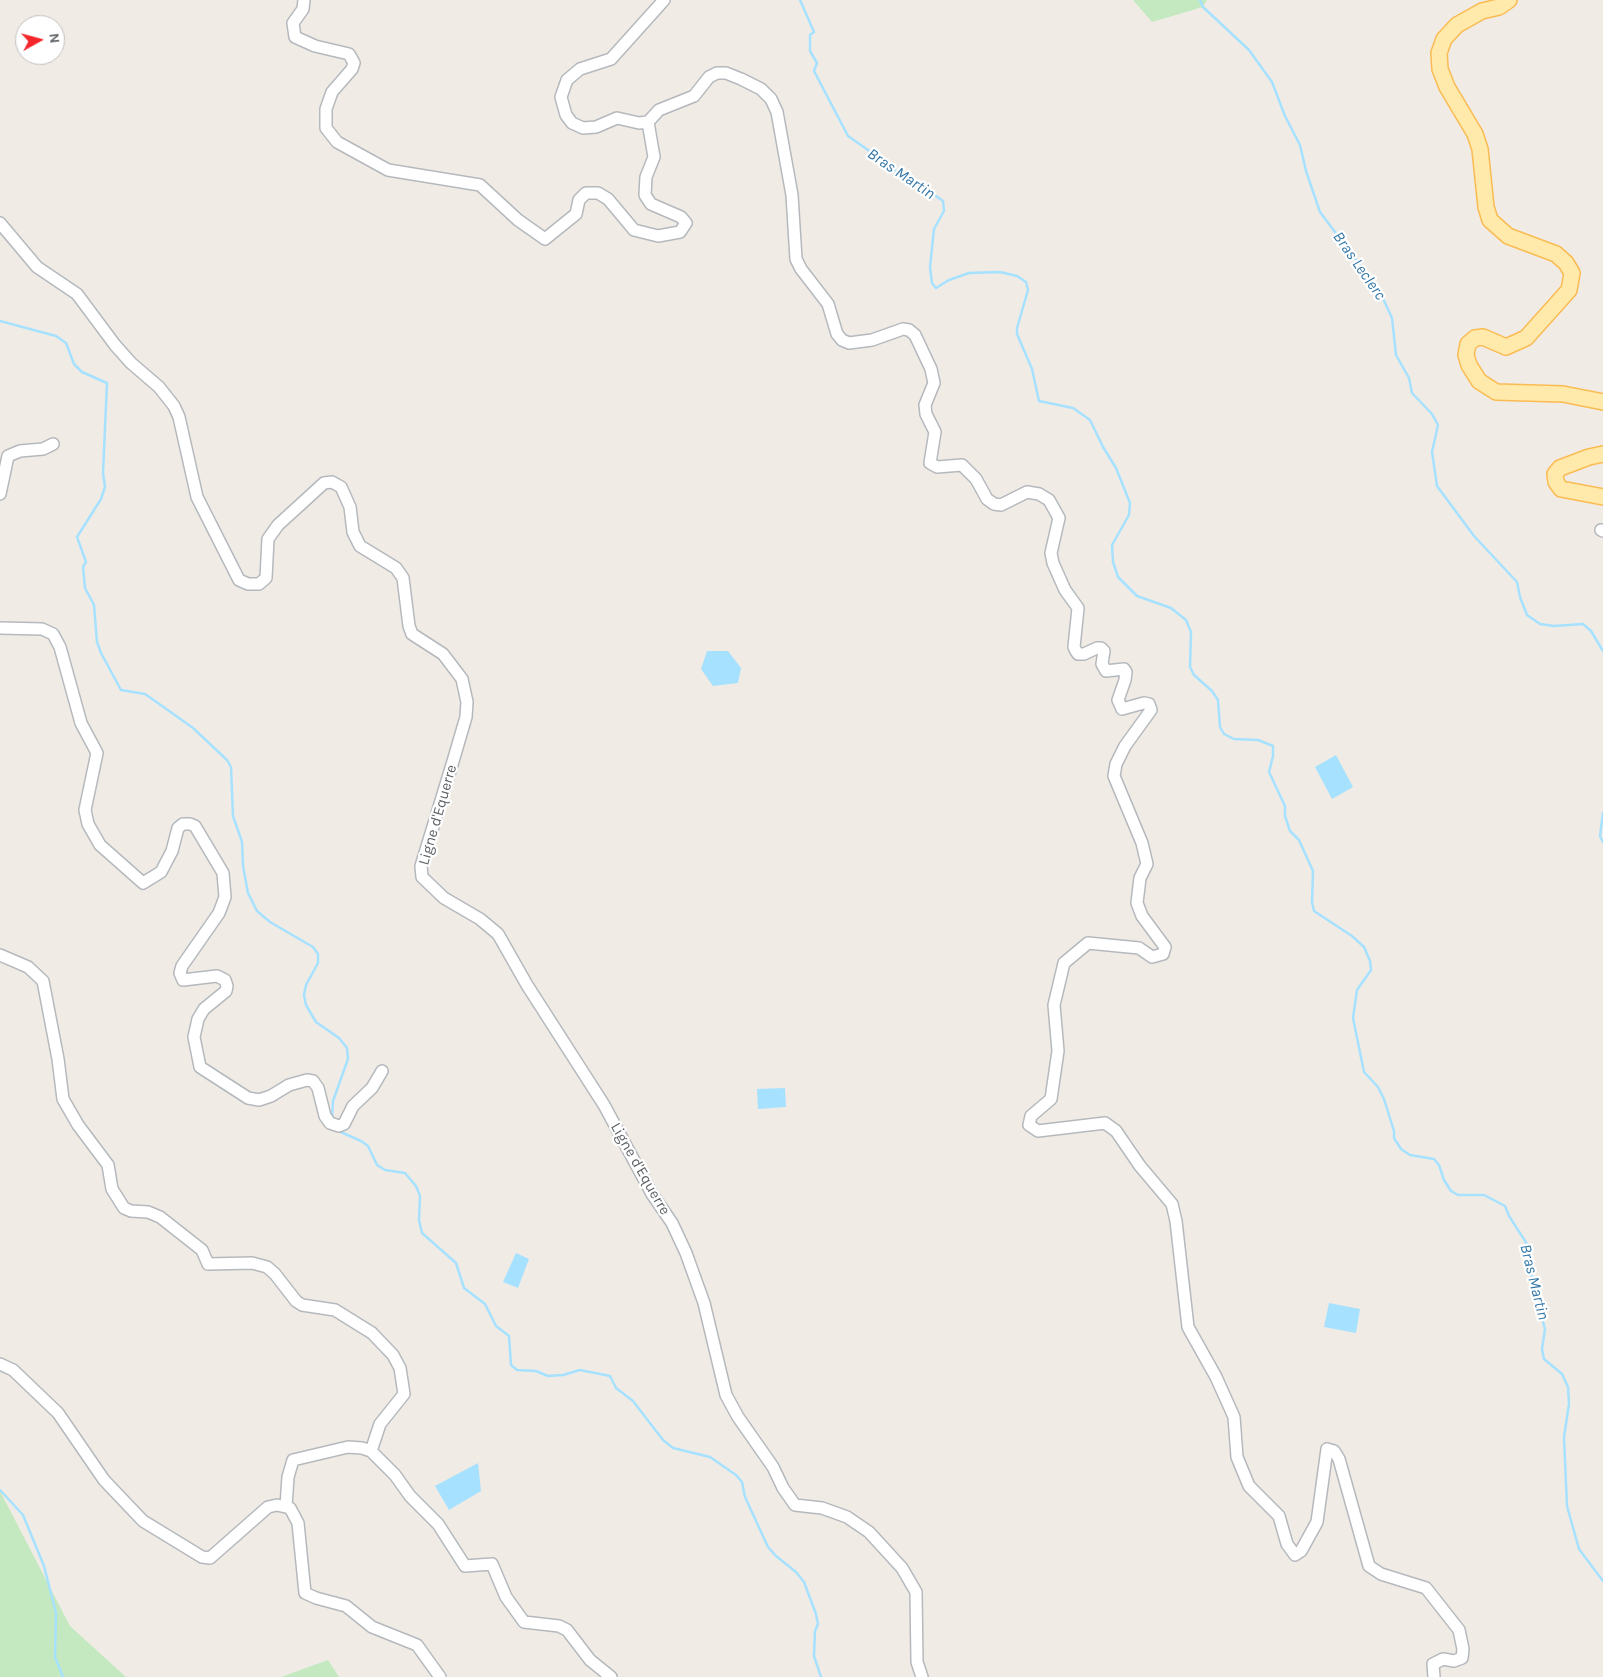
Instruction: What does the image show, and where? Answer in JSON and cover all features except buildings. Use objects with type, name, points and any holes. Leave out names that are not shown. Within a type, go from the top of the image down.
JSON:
[{"type":"main road","points":[[1509,0],[1499,7],[1482,11],[1457,25],[1444,39],[1439,53],[1440,69],[1447,87],[1475,134],[1480,149],[1486,207],[1490,220],[1508,236],[1556,254],[1566,263],[1572,273],[1569,290],[1526,338],[1506,346],[1483,338],[1475,338],[1468,344],[1466,355],[1468,366],[1479,380],[1496,392],[1563,394],[1603,402]]},
{"type":"main road","points":[[1603,454],[1560,468],[1556,474],[1556,482],[1561,489],[1603,497]]},
{"type":"street","points":[[304,0],[303,9],[293,23],[295,37],[315,46],[349,54],[354,63],[352,69],[332,92],[326,109],[326,128],[337,142],[388,170],[480,185],[518,220],[545,239],[576,214],[579,200],[586,193],[598,193],[608,199],[634,230],[658,236],[680,232],[686,223],[681,217],[651,204],[645,195],[646,177],[654,157],[648,122]]},
{"type":"street","points":[[664,0],[610,59],[580,69],[567,80],[561,97],[566,115],[572,123],[583,128],[596,126],[617,118],[639,124],[648,122],[659,110],[694,96],[709,77],[717,73],[726,73],[761,89],[771,99],[777,112],[792,195],[796,259],[801,269],[828,304],[837,334],[842,340],[860,343],[895,330],[908,330],[915,335],[931,369],[934,383],[925,405],[926,414],[934,432],[930,462],[937,467],[962,465],[969,469],[987,500],[994,504],[1001,505],[1027,492],[1034,492],[1049,500],[1057,511],[1058,527],[1051,553],[1065,590],[1078,608],[1074,647],[1076,651],[1084,654],[1101,648],[1104,652],[1102,664],[1106,671],[1120,668],[1126,672],[1118,700],[1119,705],[1127,709],[1144,703],[1149,704],[1151,710],[1125,746],[1116,764],[1114,776],[1142,842],[1147,864],[1140,878],[1138,902],[1142,916],[1165,947],[1163,954],[1152,957],[1139,948],[1088,943],[1064,963],[1054,1005],[1058,1051],[1051,1099],[1032,1116],[1029,1125],[1038,1131],[1106,1122],[1116,1131],[1140,1166],[1172,1204],[1176,1221],[1188,1328],[1216,1377],[1234,1417],[1237,1457],[1249,1486],[1279,1516],[1287,1544],[1295,1555],[1301,1551],[1317,1522],[1327,1449],[1334,1451],[1339,1459],[1369,1566],[1381,1574],[1426,1588],[1459,1630],[1463,1649],[1462,1658],[1454,1661],[1443,1659],[1433,1664],[1434,1677]]},
{"type":"street","name":"Ligne d'Equerre","points":[[0,223],[37,267],[77,294],[115,345],[131,363],[159,387],[174,406],[179,417],[197,497],[239,580],[248,584],[259,584],[266,578],[268,539],[278,525],[324,483],[332,482],[341,487],[350,507],[353,532],[360,546],[396,568],[403,578],[409,626],[412,634],[443,654],[462,679],[467,702],[466,717],[421,866],[422,877],[444,898],[480,919],[498,934],[527,985],[604,1105],[652,1194],[672,1224],[686,1253],[704,1303],[726,1395],[738,1417],[773,1467],[783,1488],[795,1505],[822,1508],[847,1517],[868,1532],[902,1568],[916,1592],[917,1662],[922,1677]]},
{"type":"street","points":[[0,494],[8,456],[20,451],[43,449],[53,444]]},
{"type":"street","points":[[0,628],[42,629],[53,634],[60,647],[81,723],[97,753],[85,810],[88,824],[100,845],[144,883],[161,872],[172,851],[178,828],[183,824],[190,824],[195,826],[223,873],[225,897],[219,912],[182,966],[180,973],[183,980],[217,976],[225,980],[227,986],[226,991],[204,1009],[198,1019],[194,1037],[200,1067],[248,1098],[253,1099],[271,1096],[289,1085],[308,1080],[312,1081],[318,1088],[325,1116],[330,1123],[338,1126],[344,1124],[353,1106],[372,1088],[382,1071]]},
{"type":"street","points":[[0,955],[28,967],[43,981],[58,1059],[63,1098],[78,1126],[108,1165],[112,1189],[124,1208],[131,1211],[148,1212],[160,1217],[202,1250],[208,1264],[252,1263],[267,1267],[275,1274],[296,1301],[302,1305],[335,1310],[372,1333],[393,1354],[400,1368],[404,1394],[380,1424],[371,1452]]},
{"type":"street","points":[[0,1364],[13,1370],[58,1413],[104,1480],[143,1521],[202,1557],[210,1558],[268,1507],[286,1506],[294,1512],[298,1523],[305,1593],[346,1606],[372,1627],[417,1645],[440,1677]]},
{"type":"street","points":[[286,1506],[288,1477],[293,1460],[348,1447],[362,1448],[371,1452],[438,1524],[465,1566],[492,1564],[506,1597],[524,1622],[559,1626],[568,1630],[590,1660],[611,1677]]},
{"type":"green space","points":[[1133,0],[1207,0],[1203,7],[1152,22]]},
{"type":"green space","points":[[0,1491],[70,1626],[126,1677],[0,1677]]},
{"type":"green space","points":[[328,1660],[339,1677],[281,1677]]},
{"type":"water","points":[[707,651],[728,651],[741,668],[738,683],[713,686],[701,669]]},
{"type":"water","points":[[1336,755],[1353,787],[1332,799],[1315,767]]},
{"type":"water","points":[[785,1088],[786,1107],[758,1109],[757,1089]]},
{"type":"water","points":[[516,1253],[529,1259],[518,1288],[503,1282]]},
{"type":"water","points":[[1329,1303],[1360,1309],[1356,1333],[1324,1327]]},
{"type":"water","points":[[478,1463],[481,1491],[449,1510],[435,1486]]},
{"type":"waterway","name":"Bras Martin","points":[[800,0],[814,32],[810,35],[810,51],[817,63],[814,71],[848,136],[888,164],[912,185],[933,194],[943,201],[944,211],[934,229],[930,267],[932,283],[936,288],[949,280],[969,273],[1000,272],[1017,276],[1026,282],[1028,290],[1017,334],[1032,369],[1039,401],[1073,408],[1090,420],[1116,468],[1130,503],[1129,515],[1112,545],[1113,562],[1118,577],[1137,596],[1171,608],[1186,620],[1191,632],[1190,667],[1194,675],[1212,691],[1218,700],[1220,727],[1224,734],[1234,739],[1258,740],[1273,746],[1273,756],[1269,772],[1285,806],[1285,816],[1290,831],[1299,840],[1313,871],[1312,902],[1314,911],[1352,936],[1364,947],[1370,961],[1371,970],[1357,990],[1353,1018],[1364,1072],[1378,1087],[1384,1099],[1394,1131],[1394,1138],[1401,1149],[1410,1155],[1434,1159],[1439,1165],[1444,1180],[1451,1191],[1458,1195],[1484,1195],[1505,1206],[1509,1216],[1527,1244],[1533,1285],[1545,1329],[1542,1349],[1544,1359],[1562,1374],[1568,1387],[1569,1404],[1564,1437],[1567,1506],[1579,1549],[1603,1581]]},
{"type":"waterway","name":"Bras Leclerc","points":[[1200,0],[1203,7],[1249,50],[1272,82],[1285,116],[1300,145],[1306,171],[1320,212],[1380,292],[1392,318],[1396,355],[1409,378],[1412,393],[1432,414],[1438,425],[1432,452],[1437,486],[1474,536],[1517,582],[1527,615],[1540,624],[1554,626],[1583,624],[1591,631],[1603,651]]},
{"type":"waterway","points":[[0,321],[56,336],[66,343],[74,364],[82,372],[107,383],[103,473],[105,487],[101,499],[77,537],[86,562],[83,567],[85,588],[94,605],[97,642],[121,690],[145,694],[193,728],[227,760],[231,767],[233,816],[242,842],[243,866],[248,893],[257,911],[270,922],[313,947],[318,954],[318,963],[306,985],[304,995],[306,1005],[316,1022],[339,1038],[347,1048],[348,1059],[333,1101],[332,1119]]},
{"type":"waterway","name":"Bras Leclerc","points":[[1603,813],[1600,836],[1603,842]]},
{"type":"waterway","points":[[334,1129],[361,1141],[368,1146],[377,1165],[385,1170],[405,1173],[416,1186],[420,1196],[419,1220],[422,1233],[456,1263],[464,1288],[485,1304],[496,1326],[509,1336],[511,1365],[517,1370],[536,1371],[548,1376],[563,1375],[580,1370],[610,1376],[616,1388],[633,1401],[663,1440],[673,1448],[710,1457],[736,1475],[742,1482],[745,1497],[768,1547],[796,1572],[804,1582],[818,1624],[815,1631],[814,1656],[821,1677]]},
{"type":"waterway","points":[[0,1490],[23,1515],[44,1566],[56,1613],[55,1657],[63,1677]]}]
